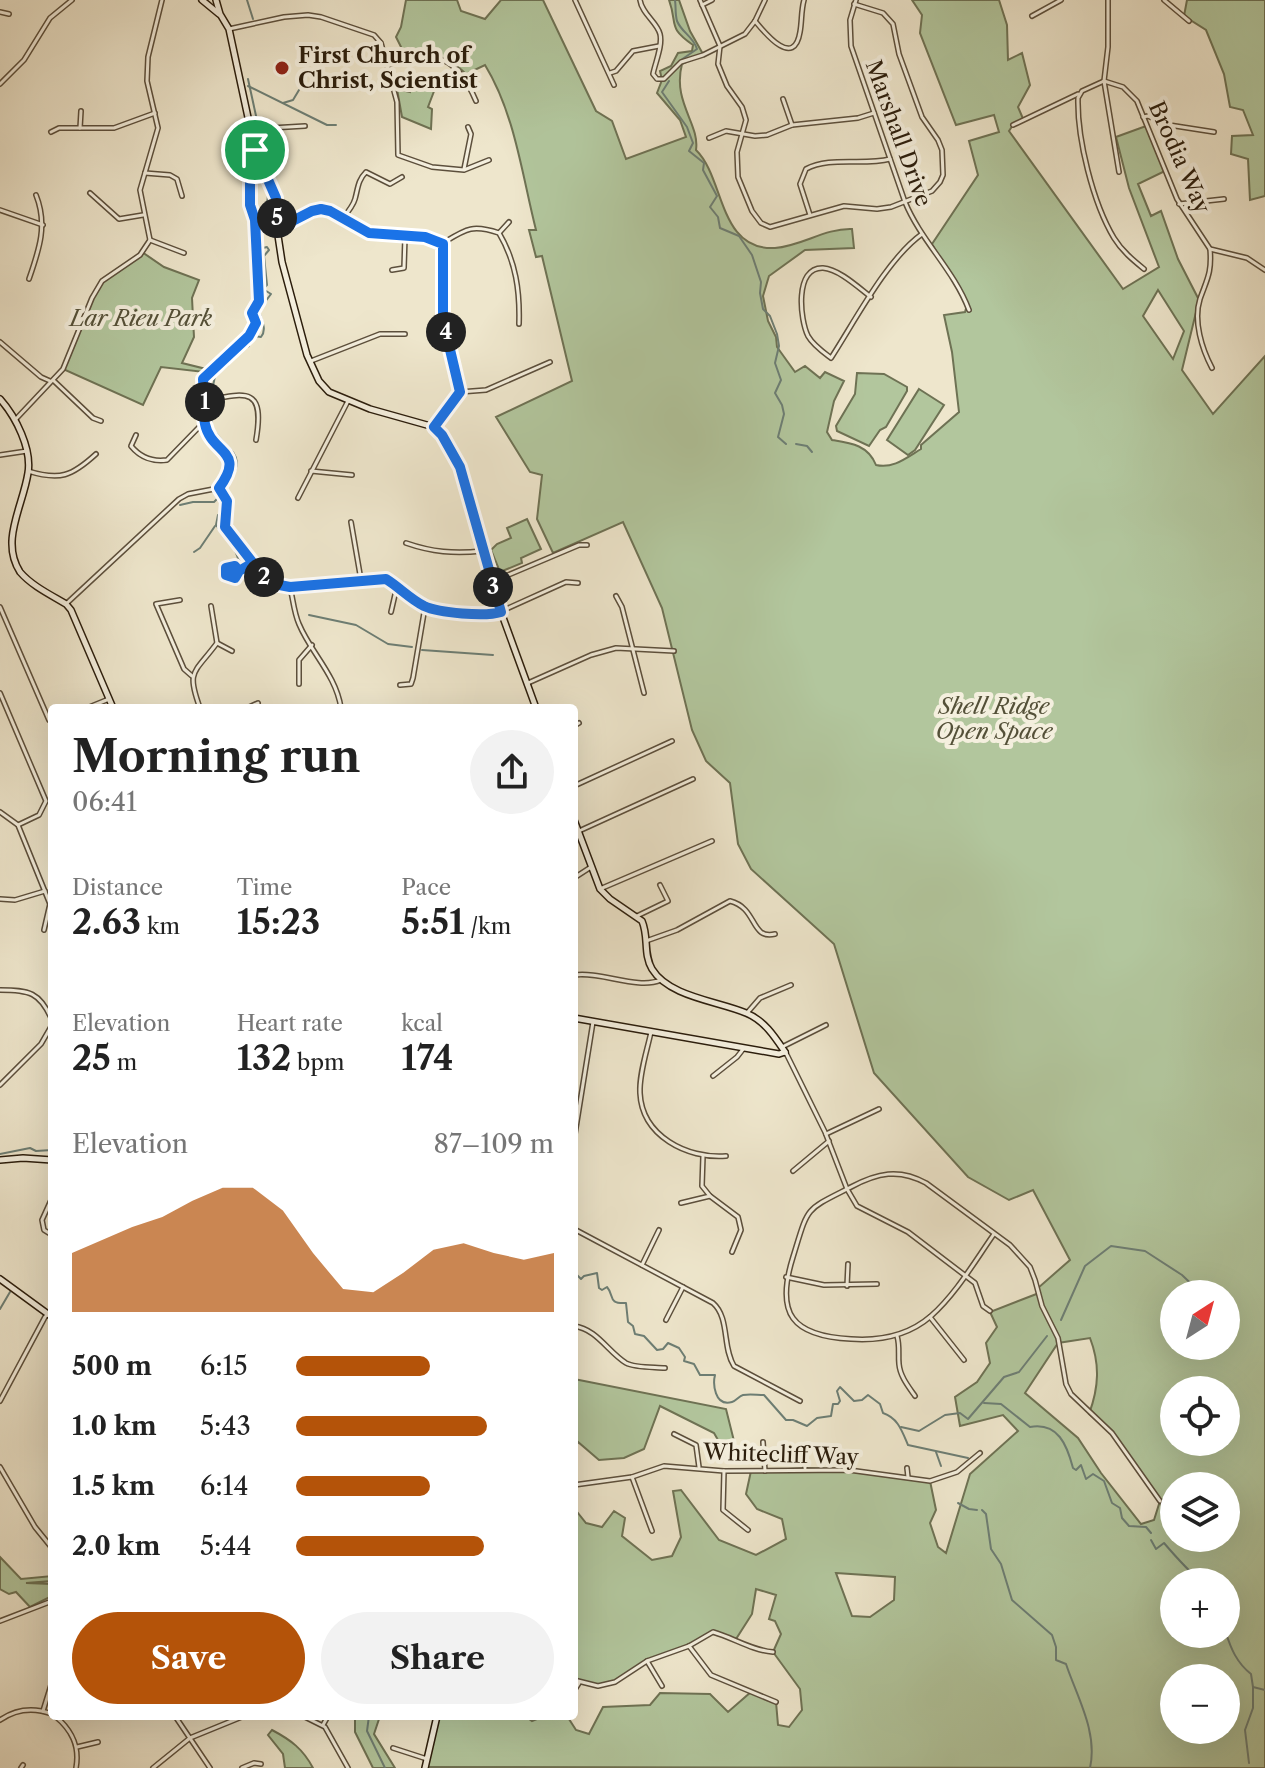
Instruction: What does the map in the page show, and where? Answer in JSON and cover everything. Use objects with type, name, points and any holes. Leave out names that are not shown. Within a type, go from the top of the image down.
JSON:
[{"type":"street","points":[[0,84],[24,60],[50,18],[72,0]]},
{"type":"street","points":[[15,420],[63,369],[102,281],[140,255],[150,240],[140,190],[158,128],[147,81],[148,57],[162,0]]},
{"type":"street","points":[[202,0],[220,14]]},
{"type":"street","points":[[216,0],[229,29],[255,150],[276,198],[282,262],[319,381],[329,392],[348,401],[434,427],[442,435],[460,467],[491,582],[535,704]]},
{"type":"street","points":[[575,0],[614,85]]},
{"type":"street","points":[[640,0],[641,7],[660,32],[653,74],[657,79],[664,79],[673,73],[681,62],[745,34],[765,0]]},
{"type":"street","points":[[712,0],[701,2],[720,46],[718,64],[746,120],[737,152],[738,177],[752,211],[761,223],[770,227],[844,206],[877,209],[905,202],[932,191],[940,182],[944,169],[942,151],[922,117],[899,54],[893,24],[883,13],[855,2]]},
{"type":"street","points":[[755,21],[775,43],[784,48],[793,46],[800,35],[804,0]]},
{"type":"street","points":[[1032,16],[1061,0]]},
{"type":"street","points":[[1108,0],[1104,81],[1119,172]]},
{"type":"street","points":[[1164,0],[1189,21]]},
{"type":"street","name":"Marshall Drive","points":[[855,2],[850,20],[851,46],[905,202],[912,220],[948,269],[969,310]]},
{"type":"street","points":[[0,12],[9,14]]},
{"type":"street","points":[[229,29],[284,17],[321,17],[374,35],[381,43],[397,102],[398,155],[432,167],[464,169],[489,160]]},
{"type":"street","points":[[610,73],[616,71],[633,51],[659,46]]},
{"type":"street","points":[[387,65],[412,57],[442,59],[465,77],[476,101]]},
{"type":"street","points":[[1013,125],[1104,81]]},
{"type":"street","name":"Brodia Way","points":[[1104,81],[1128,90],[1137,101],[1179,204],[1210,249]]},
{"type":"street","points":[[1082,91],[1077,101],[1095,193],[1115,239],[1129,257],[1144,269]]},
{"type":"street","points":[[783,99],[792,125]]},
{"type":"street","points":[[80,128],[81,111]]},
{"type":"street","points":[[51,132],[59,128],[114,128],[156,113]]},
{"type":"street","points":[[709,138],[726,131],[767,135],[792,125],[858,118],[874,113]]},
{"type":"street","points":[[1143,117],[1148,116],[1169,125],[1214,132]]},
{"type":"street","points":[[252,129],[305,126]]},
{"type":"street","points":[[464,169],[471,134],[468,127]]},
{"type":"street","points":[[66,604],[179,499],[188,494],[219,488],[229,472],[231,464],[227,455],[208,433],[204,422],[205,375],[249,336],[256,323],[252,313],[259,301],[255,220],[250,205],[255,150]]},
{"type":"street","points":[[810,215],[800,184],[806,169],[816,165],[871,164],[890,159]]},
{"type":"street","points":[[343,218],[355,203],[363,174],[366,172],[390,184],[402,177]]},
{"type":"street","points":[[145,173],[170,175],[177,179],[182,196]]},
{"type":"street","points":[[90,193],[119,219],[143,215]]},
{"type":"street","points":[[29,279],[41,246],[43,225],[36,195]]},
{"type":"street","points":[[1179,204],[1224,199]]},
{"type":"street","points":[[0,210],[43,225]]},
{"type":"street","points":[[277,229],[312,211],[330,211],[369,233],[425,237],[443,244]]},
{"type":"street","points":[[499,233],[509,222]]},
{"type":"street","points":[[443,244],[463,231],[478,226],[499,233],[511,255],[520,297],[519,324]]},
{"type":"street","points":[[871,297],[834,272],[822,268],[810,272],[804,280],[804,314],[808,336],[831,358],[908,244],[922,234]]},
{"type":"street","points":[[392,270],[404,268],[405,237]]},
{"type":"street","points":[[150,240],[184,253]]},
{"type":"street","points":[[443,244],[443,320],[460,392]]},
{"type":"street","points":[[1212,368],[1202,349],[1198,311],[1199,300],[1210,279],[1210,249],[1247,258],[1265,270]]},
{"type":"street","points":[[311,361],[380,334],[405,334]]},
{"type":"street","points":[[0,342],[41,377],[53,381],[93,418],[101,421]]},
{"type":"street","points":[[434,427],[460,392],[486,390],[550,362]]},
{"type":"street","points":[[205,401],[236,395],[246,395],[254,400],[259,421],[256,440]]},
{"type":"street","points":[[0,399],[15,420],[27,451],[28,471],[8,542],[12,557],[20,572],[66,604],[79,625],[111,704]]},
{"type":"street","points":[[298,498],[348,401]]},
{"type":"street","points":[[136,435],[131,446],[138,453],[156,461],[167,460],[204,422]]},
{"type":"street","points":[[0,455],[27,451]]},
{"type":"street","points":[[28,471],[50,478],[65,475],[79,470],[96,454]]},
{"type":"street","points":[[311,471],[352,475]]},
{"type":"street","points":[[219,488],[227,501],[225,527],[269,583],[290,587],[346,584],[380,578],[397,586],[425,607],[493,615],[566,582],[578,583]]},
{"type":"street","points":[[351,522],[361,580]]},
{"type":"street","points":[[406,543],[428,551],[482,551]]},
{"type":"street","points":[[491,582],[579,545],[587,545]]},
{"type":"street","points":[[239,571],[253,563]]},
{"type":"street","points":[[391,612],[397,586]]},
{"type":"street","points":[[290,587],[299,625],[339,696],[340,704]]},
{"type":"street","points":[[616,596],[622,607],[644,693]]},
{"type":"street","points":[[180,600],[156,604],[184,669],[192,676]]},
{"type":"street","points":[[198,704],[191,684],[192,676],[217,643],[211,606]]},
{"type":"street","points":[[0,607],[48,718]]},
{"type":"street","points":[[400,685],[411,684],[413,678],[425,607]]},
{"type":"street","points":[[217,643],[232,651]]},
{"type":"street","points":[[299,684],[299,660],[312,645]]},
{"type":"street","points":[[528,683],[591,655],[616,648],[674,651]]},
{"type":"street","points":[[0,693],[46,801],[39,815],[18,825]]},
{"type":"street","points":[[97,704],[109,699]]},
{"type":"street","points":[[578,784],[672,741]]},
{"type":"street","points":[[693,779],[579,831],[600,889],[644,924],[647,960],[661,980],[707,1002],[747,1013],[764,1025],[784,1050],[826,1134],[847,1189],[857,1206],[908,1232],[975,1283],[983,1306],[990,1311]]},
{"type":"street","points":[[0,812],[18,825],[48,898]]},
{"type":"street","points":[[600,889],[712,841]]},
{"type":"street","points":[[578,875],[591,867]]},
{"type":"street","points":[[637,916],[668,901],[660,885]]},
{"type":"street","points":[[0,899],[15,900],[45,891]]},
{"type":"street","points":[[646,941],[677,930],[730,901],[746,908],[761,934],[775,934]]},
{"type":"street","points":[[44,930],[48,915]]},
{"type":"street","points":[[578,975],[649,983],[661,980]]},
{"type":"street","points":[[747,1013],[760,998],[791,985]]},
{"type":"street","points":[[0,990],[31,993],[43,1004],[48,1015]]},
{"type":"street","points":[[578,1019],[779,1054],[826,1025]]},
{"type":"street","points":[[578,1115],[593,1022]]},
{"type":"street","points":[[0,1085],[41,1044],[48,1031]]},
{"type":"street","points":[[651,1032],[639,1090],[653,1131],[678,1147],[703,1156],[726,1156]]},
{"type":"street","points":[[713,1076],[744,1048]]},
{"type":"street","points":[[826,1134],[879,1109]]},
{"type":"street","points":[[793,1171],[829,1141]]},
{"type":"street","points":[[703,1156],[702,1186],[738,1217],[741,1230],[732,1252]]},
{"type":"street","points":[[0,1160],[48,1160]]},
{"type":"street","points":[[994,1234],[965,1276],[930,1317],[897,1336],[875,1340],[824,1338],[809,1333],[789,1312],[784,1288],[786,1277],[809,1210],[818,1202],[864,1180],[893,1172],[913,1175],[926,1183],[994,1234],[1020,1254],[1030,1267],[1042,1306],[1058,1338],[1066,1384],[1071,1394],[1112,1433],[1160,1501]]},
{"type":"street","points":[[681,1203],[710,1196]]},
{"type":"street","points":[[48,1207],[42,1220],[44,1230],[48,1232]]},
{"type":"street","points":[[642,1265],[659,1230]]},
{"type":"street","points":[[578,1231],[713,1303],[720,1309],[729,1356],[734,1366],[800,1401]]},
{"type":"street","points":[[847,1286],[848,1264]]},
{"type":"street","points":[[786,1277],[816,1284],[877,1284]]},
{"type":"street","points":[[0,1279],[48,1312]]},
{"type":"street","points":[[666,1320],[683,1287]]},
{"type":"street","points":[[930,1317],[964,1360]]},
{"type":"street","points":[[0,1401],[48,1319]]},
{"type":"street","points":[[578,1327],[599,1339],[628,1364],[665,1368]]},
{"type":"street","points":[[897,1336],[899,1365],[905,1382],[915,1396]]},
{"type":"street","points":[[674,1434],[696,1445],[699,1467]]},
{"type":"street","points":[[763,1442],[765,1471]]},
{"type":"street","points":[[805,1452],[805,1468]]},
{"type":"street","name":"Whitecliff Way","points":[[578,1484],[632,1477],[664,1466],[724,1471],[849,1470],[930,1481],[957,1472],[980,1453]]},
{"type":"street","points":[[849,1470],[851,1457]]},
{"type":"street","points":[[0,1467],[35,1527],[48,1543]]},
{"type":"street","points":[[907,1468],[908,1477]]},
{"type":"street","points":[[724,1471],[723,1510],[748,1530]]},
{"type":"street","points":[[632,1477],[652,1531]]},
{"type":"street","points":[[0,1621],[48,1603]]},
{"type":"street","points":[[579,1683],[598,1686],[615,1682],[647,1661],[689,1646],[713,1632],[736,1639],[754,1650],[773,1652]]},
{"type":"street","points":[[689,1646],[711,1675],[776,1702]]},
{"type":"street","points":[[647,1661],[662,1686]]},
{"type":"street","points":[[43,1711],[48,1695]]},
{"type":"street","points":[[0,1720],[12,1711],[48,1713]]},
{"type":"street","points":[[60,1720],[77,1747],[76,1768]]},
{"type":"street","points":[[178,1720],[210,1768]]},
{"type":"street","points":[[153,1768],[190,1738],[234,1720]]},
{"type":"street","points":[[312,1720],[323,1725],[348,1768]]},
{"type":"street","points":[[323,1725],[326,1720]]},
{"type":"street","points":[[425,1768],[436,1720]]},
{"type":"street","points":[[77,1747],[98,1742]]},
{"type":"street","points":[[393,1748],[427,1759]]},
{"type":"street","points":[[242,1768],[254,1763],[261,1764]]},
{"type":"green space","name":"Shell Ridge Open Space","points":[[406,0],[457,0],[461,11],[485,19],[501,0],[543,0],[596,111],[612,121],[626,159],[686,137],[680,120],[657,93],[662,80],[660,71],[671,66],[678,53],[692,51],[693,45],[676,29],[669,0],[679,0],[690,31],[703,54],[682,64],[683,101],[694,131],[696,150],[713,178],[733,226],[743,238],[756,246],[775,248],[832,231],[852,229],[854,248],[805,250],[769,276],[763,296],[777,347],[795,372],[805,366],[820,378],[825,372],[844,381],[834,401],[827,432],[832,440],[864,449],[876,465],[882,466],[894,464],[921,449],[921,445],[959,412],[944,315],[965,312],[967,305],[932,244],[978,175],[969,141],[999,132],[994,115],[956,125],[920,33],[922,15],[912,0],[999,0],[1007,25],[1008,60],[1022,53],[1030,85],[1018,107],[1024,121],[1013,125],[1009,131],[1123,289],[1159,267],[1129,188],[1116,137],[1146,126],[1165,171],[1138,184],[1151,216],[1161,211],[1178,259],[1199,300],[1182,370],[1213,414],[1265,356],[1265,1768],[425,1767],[436,1720],[570,1720],[576,1730],[589,1734],[603,1707],[650,1705],[660,1693],[710,1694],[728,1712],[751,1692],[776,1702],[778,1725],[789,1727],[802,1710],[800,1689],[773,1652],[781,1634],[775,1621],[769,1619],[776,1595],[756,1589],[752,1614],[736,1639],[713,1632],[689,1646],[647,1661],[615,1682],[598,1686],[578,1681],[578,1513],[586,1523],[602,1527],[614,1511],[625,1518],[622,1536],[652,1560],[672,1556],[681,1537],[673,1491],[681,1490],[719,1540],[756,1555],[786,1539],[782,1519],[757,1509],[746,1494],[751,1471],[805,1468],[849,1470],[930,1481],[936,1510],[930,1523],[938,1547],[946,1553],[970,1474],[1018,1431],[1003,1415],[960,1426],[955,1397],[977,1382],[990,1363],[986,1343],[997,1327],[990,1312],[1039,1293],[1038,1288],[1070,1260],[1033,1190],[1009,1200],[968,1177],[874,1073],[834,944],[751,869],[738,844],[730,783],[706,761],[692,730],[662,608],[623,522],[553,553],[537,519],[542,475],[530,472],[496,417],[572,381],[542,256],[536,257],[529,230],[536,230],[511,124],[485,65],[466,74],[438,56],[405,55],[396,37]],"holes":[[[1158,290],[1184,331],[1173,359],[1143,316]],[[1090,1338],[1097,1376],[1089,1414],[1112,1433],[1160,1501],[1154,1520],[1141,1524],[1078,1438],[1025,1393],[1058,1343]],[[836,1573],[895,1577],[894,1600],[870,1617],[852,1616]]]},
{"type":"green space","points":[[1187,0],[1265,0],[1265,196],[1250,200],[1248,159],[1231,154],[1232,136],[1253,135],[1243,110],[1230,107],[1224,74],[1206,30],[1184,16]]},
{"type":"green space","points":[[413,81],[436,86],[428,107],[432,109],[431,129],[402,117],[397,89],[410,92]]},
{"type":"green space","name":"Lar Rieu Park","points":[[142,252],[164,267],[199,280],[192,298],[194,337],[182,363],[206,369],[204,372],[161,367],[143,405],[63,369],[102,281]]},
{"type":"green space","points":[[857,373],[884,374],[907,387],[886,427],[880,430],[869,446],[837,431],[836,426],[855,394]]},
{"type":"green space","points":[[919,389],[944,405],[915,450],[908,455],[887,440]]},
{"type":"green space","points":[[527,519],[541,549],[521,558],[522,563],[500,572],[491,550],[511,538],[507,528]]},
{"type":"green space","points":[[578,1380],[726,1409],[736,1449],[722,1447],[714,1433],[660,1406],[644,1449],[624,1458],[599,1460],[578,1442]]},
{"type":"green space","points":[[0,1557],[21,1579],[48,1576],[48,1581],[26,1583],[48,1584],[48,1598],[30,1607],[16,1592],[9,1594],[0,1589]]},
{"type":"green space","points":[[355,1720],[379,1720],[374,1734],[395,1768],[373,1768],[355,1732]]},
{"type":"green space","points":[[272,1730],[296,1746],[313,1768],[285,1768],[283,1754],[268,1735]]},
{"type":"waterway","points":[[247,0],[253,19]]},
{"type":"waterway","points":[[675,0],[677,21],[697,49],[681,60]]},
{"type":"waterway","points":[[248,79],[258,125]]},
{"type":"waterway","points":[[669,81],[662,92],[687,127],[693,143],[689,151],[704,163],[703,170],[717,196],[710,207],[718,217],[720,228],[739,236],[752,255],[761,282],[763,309],[770,316],[779,346],[775,363],[781,380],[775,393],[784,414],[778,437],[786,444]]},
{"type":"waterway","points":[[248,86],[327,125],[336,125]]},
{"type":"waterway","points":[[283,103],[293,100],[299,90]]},
{"type":"waterway","points":[[259,130],[269,158],[266,161]]},
{"type":"waterway","points":[[251,339],[263,334],[259,310],[271,294],[263,289],[267,285],[264,256],[269,250],[267,247],[259,249],[268,195],[260,170]]},
{"type":"waterway","points":[[233,359],[240,350],[249,346]]},
{"type":"waterway","points":[[212,391],[215,376],[228,365]]},
{"type":"waterway","points":[[212,406],[212,428],[237,462],[225,490]]},
{"type":"waterway","points":[[796,444],[807,446],[812,452]]},
{"type":"waterway","points":[[180,505],[214,502],[219,497]]},
{"type":"waterway","points":[[218,515],[216,525],[233,545],[239,561],[245,564]]},
{"type":"waterway","points":[[194,552],[215,526]]},
{"type":"waterway","points":[[309,615],[356,625],[388,644],[412,647]]},
{"type":"waterway","points":[[422,650],[493,655]]},
{"type":"waterway","points":[[0,1154],[30,1148],[48,1150]]},
{"type":"waterway","points":[[1061,1320],[1085,1266],[1111,1246],[1145,1251],[1187,1280]]},
{"type":"waterway","points":[[578,1276],[581,1279],[597,1273],[599,1288],[607,1287],[614,1301],[626,1303],[628,1322],[635,1334],[644,1336],[657,1350],[668,1343],[679,1348],[684,1361],[694,1364],[700,1375],[715,1375],[715,1388],[721,1401],[732,1402],[743,1395],[764,1395],[786,1420],[807,1426],[817,1418],[831,1416],[833,1404],[840,1401],[837,1391],[840,1387],[854,1401],[868,1395],[880,1404],[883,1413],[899,1426],[908,1445],[968,1458]]},
{"type":"waterway","points":[[0,1309],[10,1292]]},
{"type":"waterway","points":[[901,1427],[919,1431],[945,1415],[960,1413],[968,1419],[1004,1377],[1019,1372],[1047,1336]]},
{"type":"waterway","points":[[984,1403],[1001,1404],[1030,1427],[1040,1426],[1054,1432],[1068,1451],[1073,1468],[1076,1470],[1081,1465],[1086,1479],[1093,1474],[1104,1481],[1112,1503],[1120,1508],[1122,1518],[1129,1526],[1146,1527],[1151,1533]]},
{"type":"waterway","points":[[936,1452],[941,1466]]},
{"type":"waterway","points":[[958,1503],[977,1510]]},
{"type":"waterway","points":[[982,1510],[986,1514],[991,1549],[1001,1564],[1012,1600],[1052,1635],[1056,1660],[1066,1664],[1089,1728],[1090,1768]]},
{"type":"waterway","points":[[1151,1540],[1156,1549],[1164,1543],[1186,1568]]},
{"type":"waterway","points":[[1232,1648],[1251,1674],[1253,1687],[1265,1690]]},
{"type":"waterway","points":[[1249,1763],[1245,1730],[1253,1708],[1253,1687]]},
{"type":"waterway","points":[[368,1720],[367,1731],[385,1768]]},
{"type":"place","name":"First Church of Christ, Scientist","points":[[282,68]]},
{"type":"route","points":[[255,150],[250,205],[255,220],[259,301],[252,313],[256,323],[249,336],[203,379],[204,422],[208,433],[231,464],[219,488],[227,501],[225,527],[253,563],[239,571],[237,567],[230,566],[226,568],[226,575],[235,578],[239,571],[251,564],[253,563],[269,583],[290,587],[346,584],[380,578],[386,579],[425,607],[498,614],[501,612],[460,467],[439,430],[434,427],[460,392],[443,320],[443,244],[425,237],[369,233],[321,209],[277,229],[276,198],[255,150]]}]
